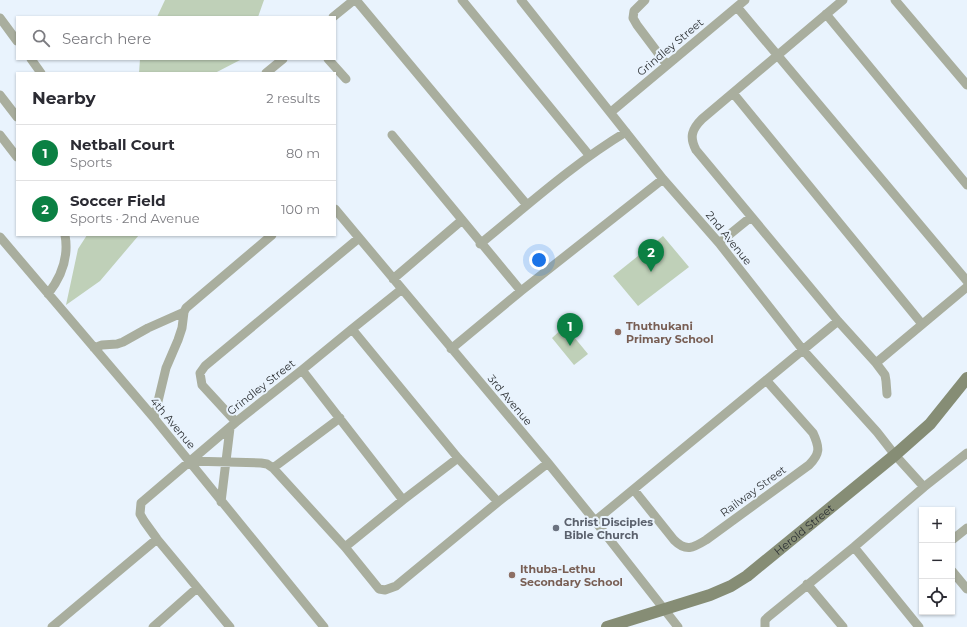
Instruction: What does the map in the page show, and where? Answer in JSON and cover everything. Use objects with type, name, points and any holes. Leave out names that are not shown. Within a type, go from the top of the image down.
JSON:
[{"type":"street","points":[[334,16],[355,0],[527,205]]},
{"type":"street","points":[[462,0],[589,155]]},
{"type":"street","name":"2nd Avenue","points":[[521,0],[663,179],[719,243],[803,350],[877,432],[895,456],[924,487]]},
{"type":"street","points":[[645,0],[634,11],[633,18],[667,65]]},
{"type":"street","name":"Grindley Street","points":[[611,112],[745,0]]},
{"type":"street","points":[[843,0],[702,119],[695,126],[692,140],[696,150],[751,217],[838,321],[876,363],[884,375],[887,394]]},
{"type":"street","points":[[895,0],[967,85]]},
{"type":"street","points":[[737,7],[967,281]]},
{"type":"street","points":[[826,14],[967,185]]},
{"type":"street","points":[[0,18],[16,40]]},
{"type":"street","points":[[31,60],[40,72]]},
{"type":"street","points":[[267,72],[282,60]]},
{"type":"street","points":[[329,60],[346,79]]},
{"type":"street","points":[[733,92],[922,324]]},
{"type":"street","points":[[0,95],[16,116]]},
{"type":"street","points":[[480,244],[589,155],[626,132]]},
{"type":"street","points":[[0,135],[16,156]]},
{"type":"street","points":[[392,135],[520,292]]},
{"type":"street","points":[[451,349],[520,292],[663,179]]},
{"type":"street","name":"3rd Avenue","points":[[336,210],[548,463],[678,627]]},
{"type":"street","points":[[719,243],[751,217]]},
{"type":"street","points":[[393,279],[462,221]]},
{"type":"street","points":[[48,294],[57,282],[62,271],[66,243],[65,236]]},
{"type":"street","points":[[154,418],[166,368],[182,328],[184,312],[189,305],[271,236]]},
{"type":"street","name":"4th Avenue","points":[[0,237],[154,418],[324,627]]},
{"type":"street","points":[[221,502],[226,462],[233,425],[202,385],[200,373],[205,366],[359,238]]},
{"type":"street","points":[[876,363],[967,287]]},
{"type":"street","name":"Grindley Street","points":[[157,539],[140,514],[141,503],[189,461],[402,289]]},
{"type":"street","points":[[94,348],[102,345],[123,342],[148,328],[184,312]]},
{"type":"street","points":[[595,521],[838,321]]},
{"type":"street","points":[[352,328],[458,458],[498,502]]},
{"type":"street","points":[[302,370],[403,500]]},
{"type":"street","name":"Herold Street","points":[[607,627],[693,601],[731,586],[747,576],[895,456],[930,424],[967,378]]},
{"type":"street","name":"Railway Street","points":[[634,490],[674,540],[680,546],[688,548],[696,546],[706,540],[809,465],[818,453],[817,441],[813,434],[766,380]]},
{"type":"street","points":[[274,468],[340,418]]},
{"type":"street","points":[[765,627],[765,620],[768,617],[967,453]]},
{"type":"street","points":[[345,547],[458,458]]},
{"type":"street","points":[[189,461],[261,463],[267,464],[274,468],[345,547],[378,589],[385,590],[396,586],[548,463]]},
{"type":"street","points":[[955,538],[967,528]]},
{"type":"street","points":[[52,627],[157,539],[230,627]]},
{"type":"street","points":[[854,547],[919,627]]},
{"type":"street","points":[[955,575],[967,589]]},
{"type":"street","points":[[807,584],[843,627]]},
{"type":"street","points":[[153,627],[197,588]]},
{"type":"green space","points":[[165,0],[264,0],[258,16],[157,16]]},
{"type":"green space","points":[[140,60],[240,60],[217,72],[139,72]]},
{"type":"green space","points":[[86,236],[138,236],[100,281],[66,305],[78,249]]},
{"type":"green space","points":[[663,236],[689,267],[638,306],[613,276]]},
{"type":"green space","points":[[565,326],[588,354],[574,365],[552,338]]},
{"type":"place","name":"Soccer Field","points":[[651,272]]},
{"type":"place","name":"Thuthukani Primary School","points":[[618,332]]},
{"type":"place","name":"Netball Court","points":[[570,346]]},
{"type":"place","name":"Christ Disciples Bible Church","points":[[556,528]]},
{"type":"place","name":"Ithuba-Lethu Secondary School","points":[[512,575]]}]
